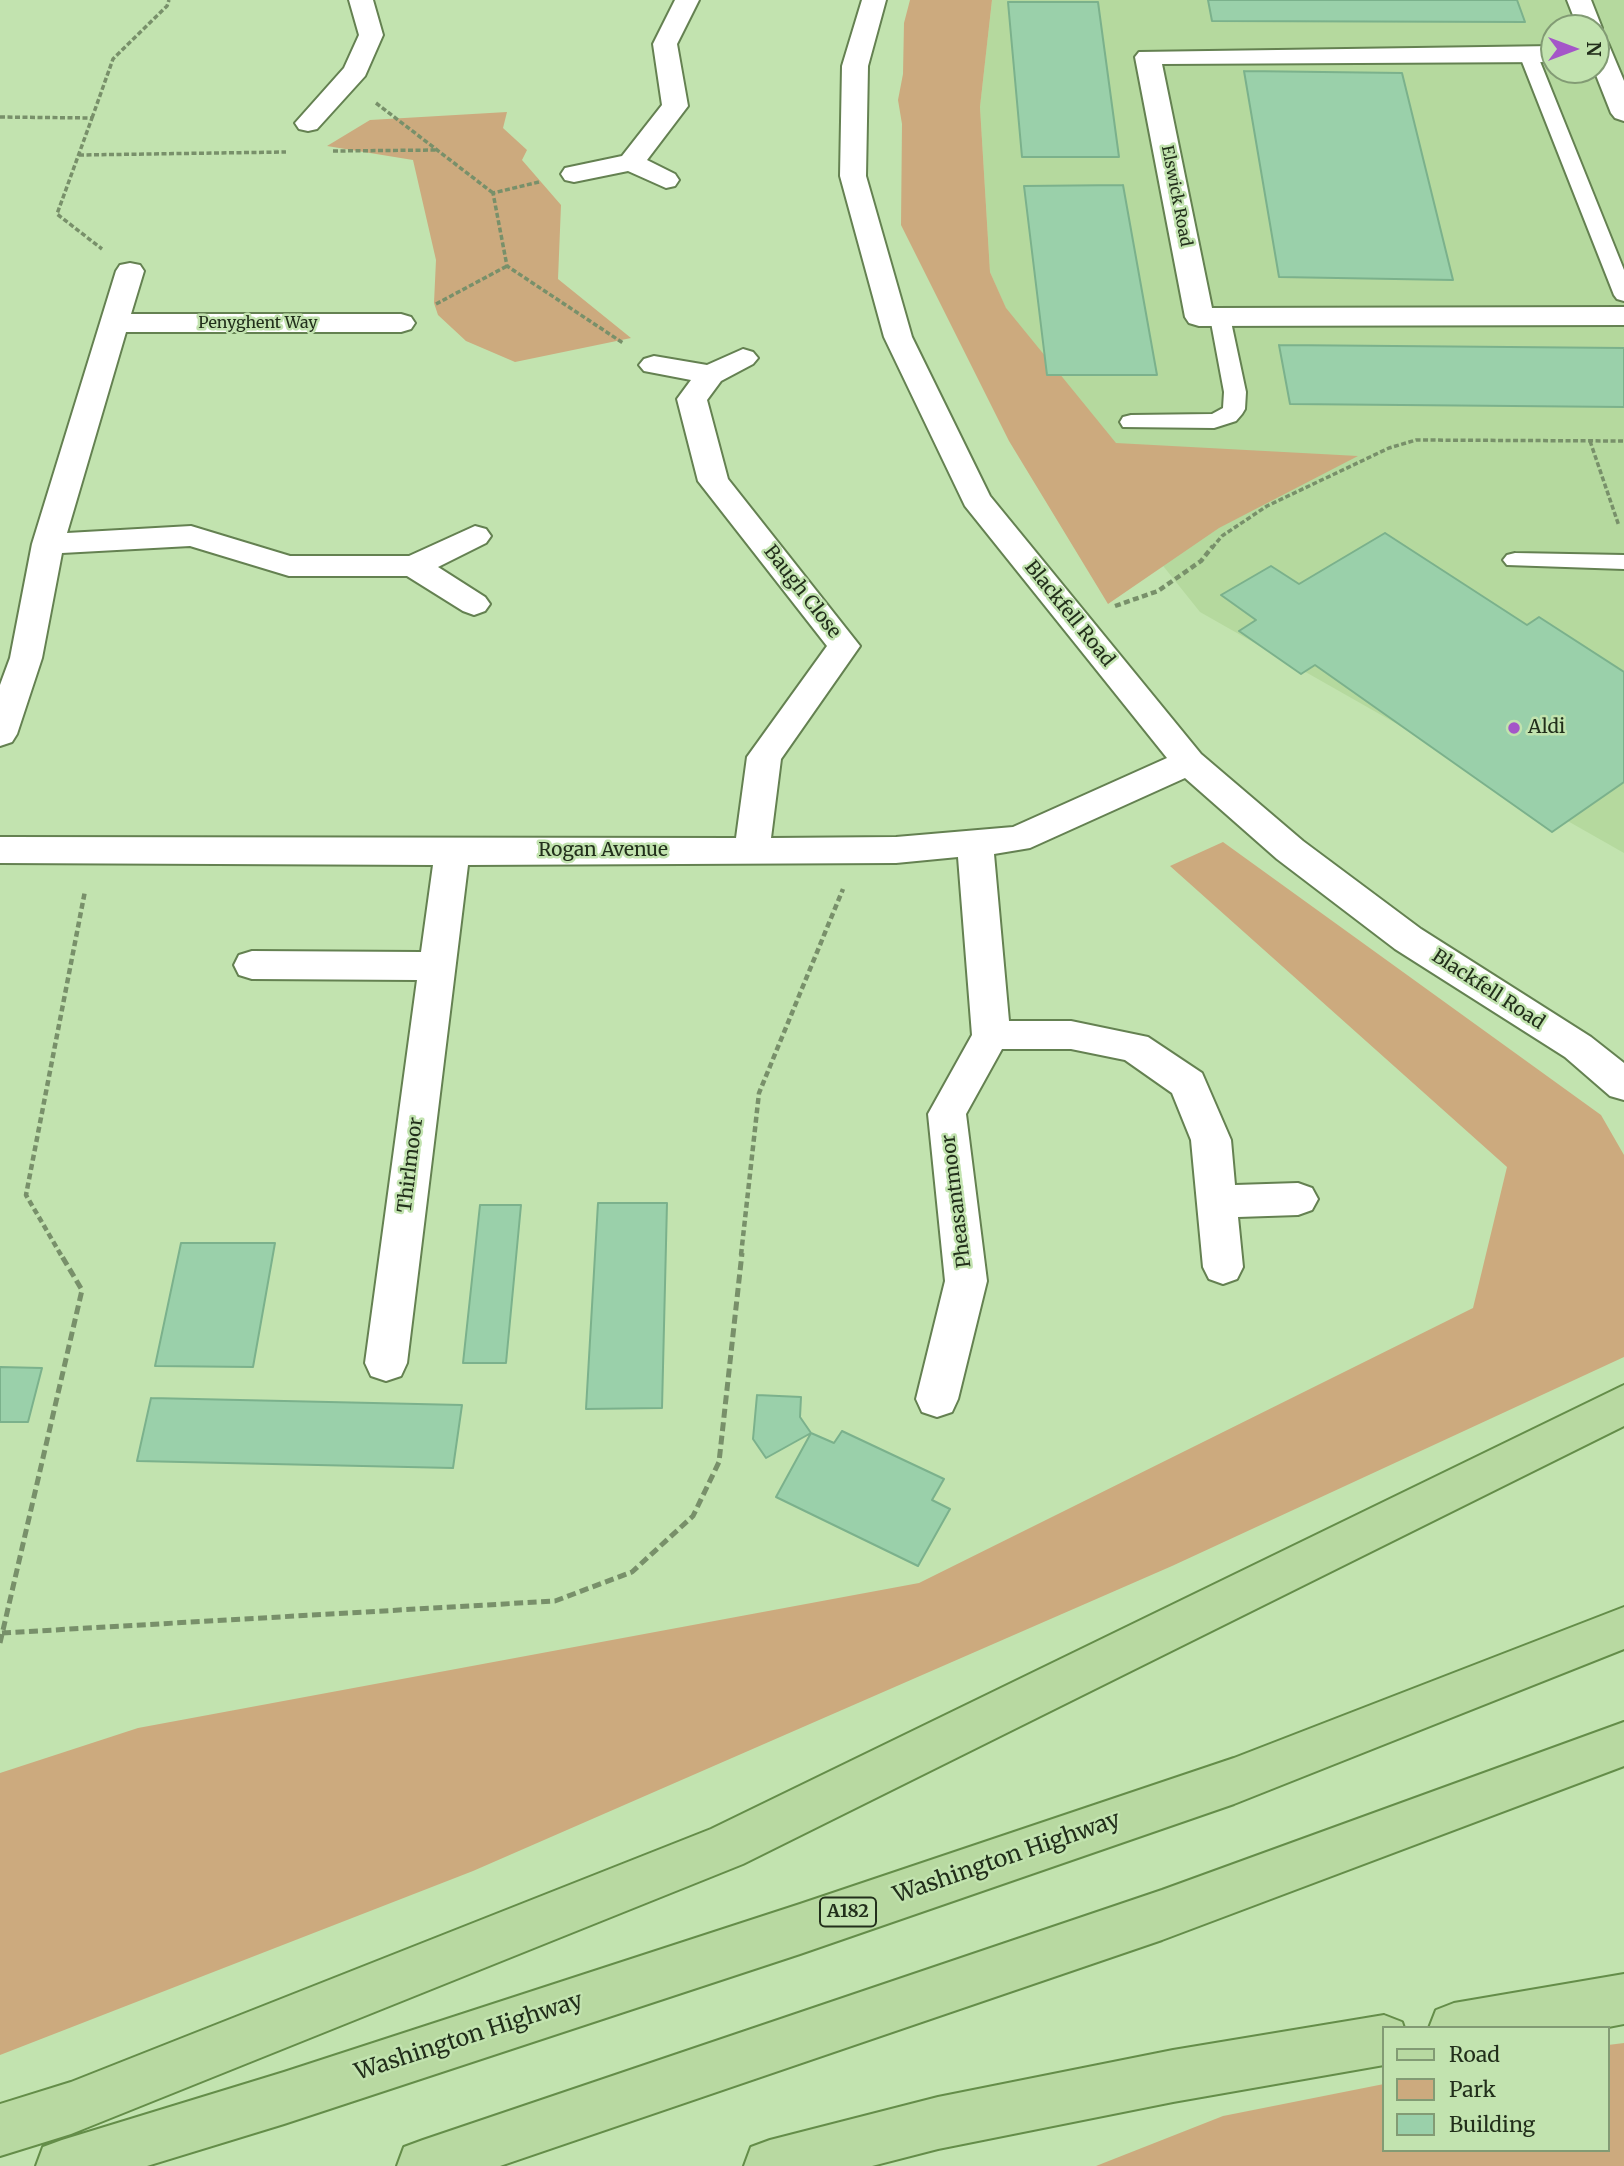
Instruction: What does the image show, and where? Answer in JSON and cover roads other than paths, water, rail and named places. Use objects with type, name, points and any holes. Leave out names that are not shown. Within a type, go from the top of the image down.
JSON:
[{"type":"main road","points":[[0,2130],[83,2103],[726,1847],[1624,1403]]},
{"type":"main road","name":"Washington Highway","points":[[62,2166],[284,2098],[787,1933],[1208,1790],[1624,1628]]},
{"type":"main road","points":[[423,2166],[1163,1915],[1624,1744]]},
{"type":"main road","points":[[1465,2026],[1624,1998]]},
{"type":"main road","points":[[770,2166],[938,2123],[1173,2076],[1382,2040]]},
{"type":"street","points":[[307,123],[356,71],[371,36],[361,0]]},
{"type":"street","points":[[631,162],[675,106],[665,44],[687,0]]},
{"type":"street","name":"Blackfell Road","points":[[874,0],[855,66],[853,176],[898,337],[976,499],[1189,762],[1290,850],[1408,939],[1578,1047],[1624,1085]]},
{"type":"street","name":"Elswick Road","points":[[1220,317],[1199,317],[1148,57],[1540,54]]},
{"type":"street","points":[[1610,80],[1624,113]]},
{"type":"street","points":[[574,174],[631,162],[666,180]]},
{"type":"street","points":[[0,734],[26,658],[48,544],[130,271]]},
{"type":"street","points":[[1220,317],[1624,316]]},
{"type":"street","name":"Penyghent Way","points":[[114,323],[401,323]]},
{"type":"street","name":"Baugh Close","points":[[743,358],[711,376],[692,399],[713,481],[844,646],[764,757],[752,850]]},
{"type":"street","points":[[654,365],[711,376]]},
{"type":"street","points":[[48,544],[191,536],[289,566],[414,566],[475,536]]},
{"type":"street","points":[[414,566],[474,604]]},
{"type":"street","name":"Rogan Avenue","points":[[0,850],[896,850],[1018,839],[1189,762]]},
{"type":"street","points":[[975,843],[991,1035],[1071,1035],[1135,1047],[1188,1084],[1211,1140],[1223,1266]]},
{"type":"street","name":"Thirlmoor","points":[[386,1363],[452,852]]},
{"type":"street","points":[[253,965],[437,966]]},
{"type":"street","name":"Pheasantmoor","points":[[937,1399],[967,1281],[947,1114],[991,1035]]},
{"type":"street","name":"Blackfell Road","points":[[1578,1047],[1624,1062]]},
{"type":"street","points":[[1217,1202],[1298,1199]]},
{"type":"lane","points":[[1551,84],[1624,295]]},
{"type":"lane","points":[[1131,422],[1214,421],[1227,416],[1234,409],[1235,392],[1220,317]]},
{"type":"lane","points":[[1515,560],[1624,562]]},
{"type":"place","name":"Aldi","points":[[1514,728]]}]
